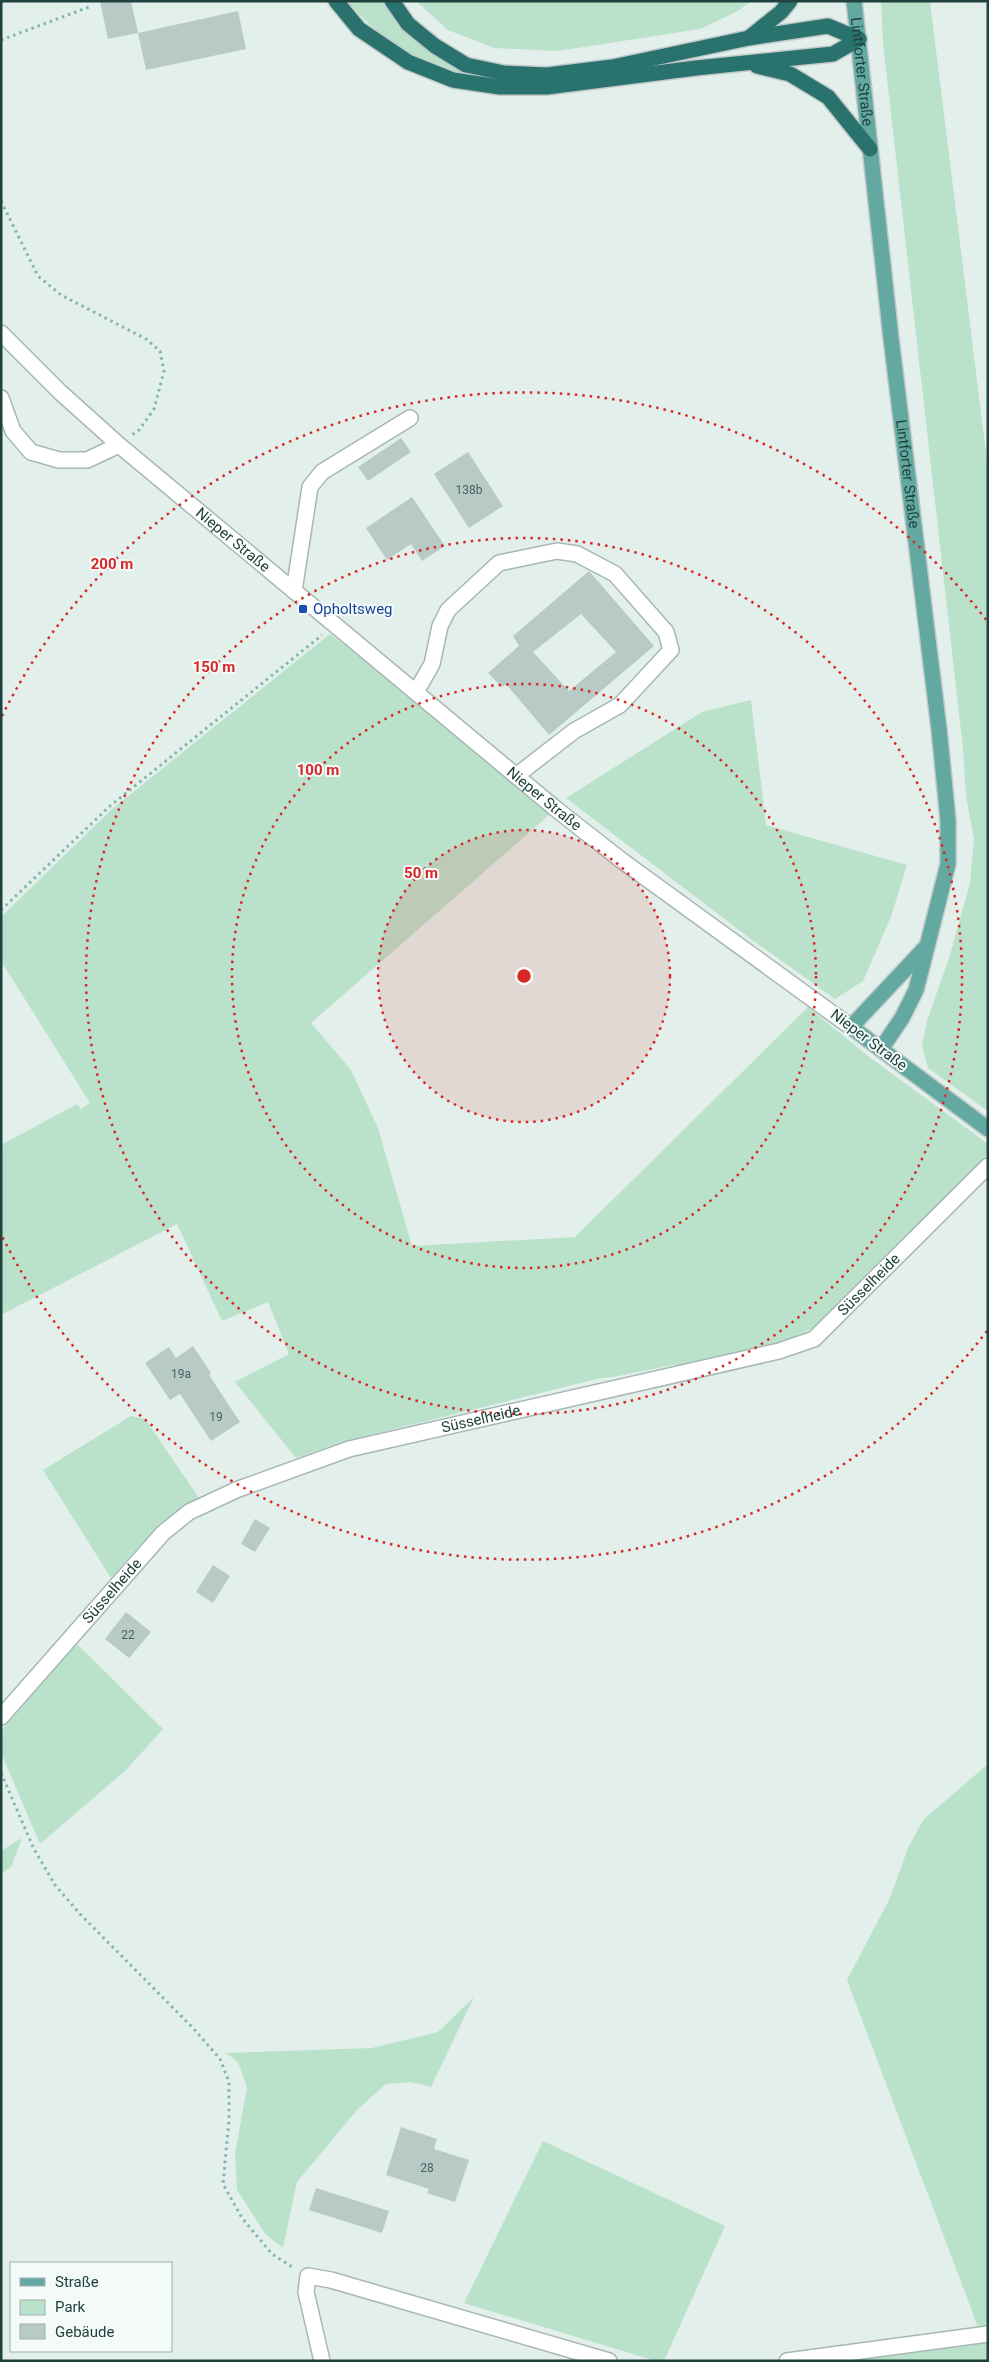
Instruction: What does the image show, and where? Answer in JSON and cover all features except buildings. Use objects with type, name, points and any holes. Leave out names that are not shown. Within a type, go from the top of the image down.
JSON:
[{"type":"highway","points":[[336,1],[359,29],[408,62],[453,80],[500,88],[548,87],[833,54],[858,39]]},
{"type":"highway","points":[[392,1],[408,24],[435,46],[466,65],[504,72],[548,75],[612,67],[749,38],[828,26],[858,39]]},
{"type":"highway","points":[[749,38],[781,12],[790,1]]},
{"type":"highway","points":[[746,63],[790,74],[828,98],[870,149]]},
{"type":"main road","name":"Lintforter Straße","points":[[854,1],[948,820],[948,864],[916,990],[902,1018],[881,1049]]},
{"type":"main road","name":"Lintforter Straße","points":[[851,1027],[928,945]]},
{"type":"main road","name":"Nieper Straße","points":[[851,1027],[988,1129]]},
{"type":"street","name":"Nieper Straße","points":[[1,333],[60,392],[119,444],[516,776],[621,860],[851,1027]]},
{"type":"street","points":[[1,398],[13,432],[31,452],[59,460],[87,460],[119,444]]},
{"type":"street","points":[[294,591],[310,487],[322,472],[410,418]]},
{"type":"street","points":[[416,692],[432,664],[440,626],[448,610],[499,563],[557,551],[577,554],[615,574],[666,632],[672,650],[620,705],[574,731],[516,776]]},
{"type":"street","name":"Süsselheide","points":[[1,1717],[163,1533],[189,1512],[236,1490],[349,1449],[779,1352],[814,1339],[988,1166]]},
{"type":"street","points":[[322,2361],[306,2292],[308,2276],[331,2280],[608,2361]]},
{"type":"street","points":[[786,2361],[988,2334]]},
{"type":"path","points":[[1,40],[89,7]]},
{"type":"path","points":[[1,200],[38,276],[61,295],[146,339],[160,351],[164,371],[154,409],[139,430],[119,444]]},
{"type":"path","points":[[1,910],[110,806],[334,625]]},
{"type":"path","points":[[1,1773],[34,1849],[55,1885],[80,1914],[194,2029],[220,2059],[229,2082],[229,2120],[224,2184],[242,2218],[272,2254],[308,2276]]},
{"type":"green space","points":[[347,1],[382,1],[403,31],[446,62],[468,74],[434,65],[402,49],[372,27]]},
{"type":"green space","points":[[416,1],[752,1],[736,12],[700,29],[558,51],[494,48],[448,30]]},
{"type":"green space","points":[[881,1],[930,1],[988,469],[988,1111],[928,1068],[922,1046],[927,1021],[950,955],[970,883],[974,839],[966,796],[963,749],[883,43]]},
{"type":"green space","points":[[330,634],[460,729],[556,809],[311,1023],[351,1070],[378,1128],[412,1246],[575,1237],[808,1007],[868,1056],[988,1144],[986,1158],[820,1325],[778,1344],[682,1368],[673,1365],[601,1378],[341,1442],[296,1458],[235,1382],[289,1354],[268,1302],[222,1321],[177,1224],[1,1315],[1,1145],[77,1104],[81,1109],[90,1103],[1,961],[1,917],[111,810]]},
{"type":"green space","points":[[751,700],[766,825],[907,865],[891,917],[863,981],[835,999],[752,940],[566,798],[702,712]]},
{"type":"green space","points":[[131,1416],[145,1419],[199,1498],[158,1525],[111,1578],[43,1470]]},
{"type":"green space","points":[[76,1643],[163,1729],[126,1770],[40,1844],[1,1753],[1,1731]]},
{"type":"green space","points":[[988,1764],[988,2325],[978,2327],[847,1980],[890,1898],[908,1848],[923,1820]]},
{"type":"green space","points":[[22,1838],[11,1867],[1,1874],[1,1851]]},
{"type":"green space","points":[[474,1997],[431,2087],[411,2082],[386,2084],[357,2110],[297,2182],[283,2248],[266,2235],[237,2190],[235,2154],[247,2087],[238,2062],[226,2053],[372,2048],[438,2032]]},
{"type":"green space","points":[[543,2141],[725,2226],[664,2361],[656,2361],[464,2303]]},
{"type":"green space","points":[[988,2342],[988,2361],[849,2361],[981,2343]]},
{"type":"place","name":"Opholtsweg","points":[[303,609]]}]
